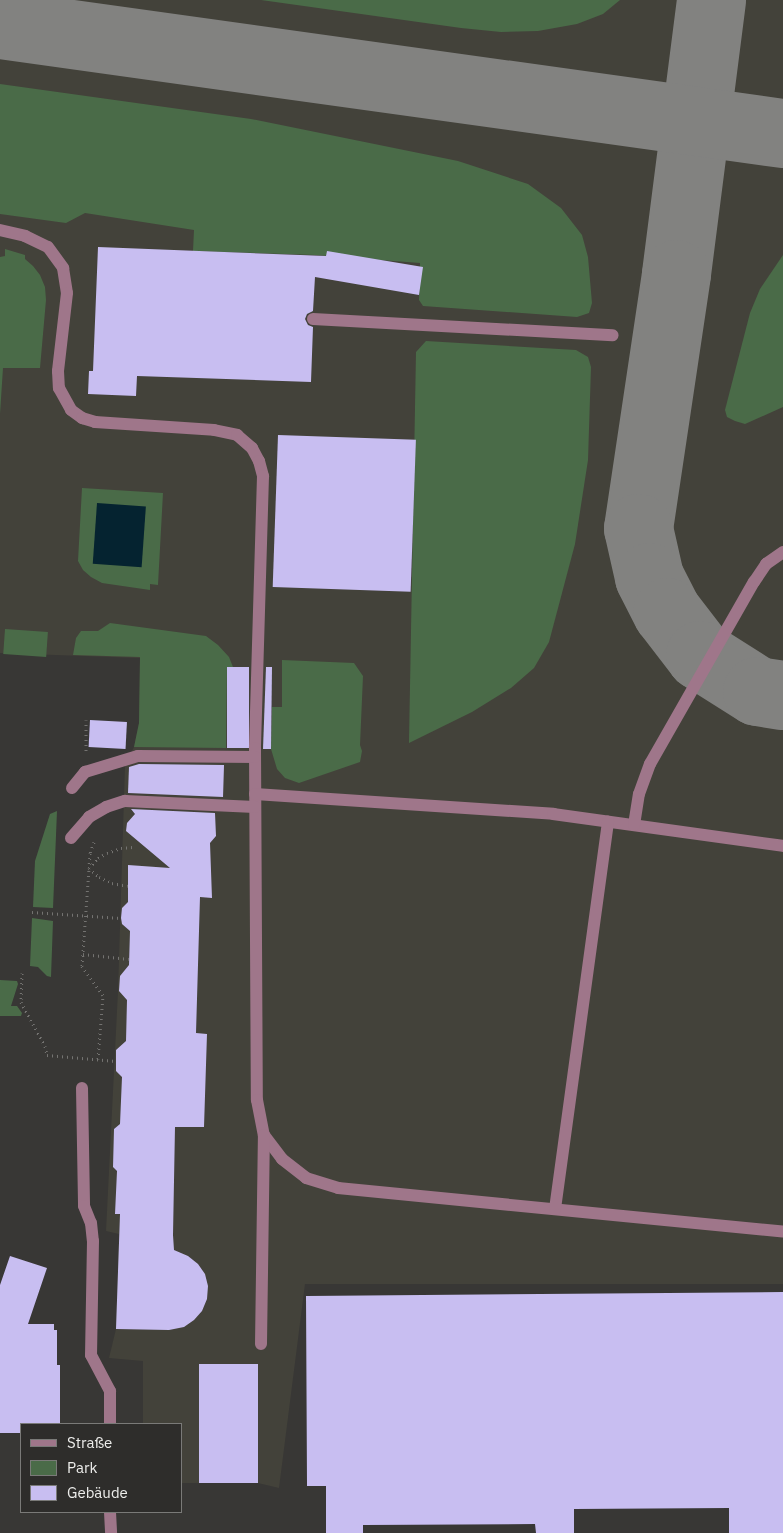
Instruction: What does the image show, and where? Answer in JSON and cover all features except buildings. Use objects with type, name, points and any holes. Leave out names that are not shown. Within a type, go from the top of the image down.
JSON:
[{"type":"lane","points":[[0,230],[25,236],[48,248],[63,268],[67,293],[58,371],[59,388],[70,410],[82,418],[95,422],[214,430],[237,435],[252,448],[260,461],[262,476],[255,800],[257,1100],[264,1135],[261,1344]]},
{"type":"lane","points":[[313,319],[613,335]]},
{"type":"lane","points":[[634,826],[639,794],[650,764],[754,582],[766,564],[783,552]]},
{"type":"lane","points":[[72,788],[85,772],[138,756],[255,758]]},
{"type":"lane","points":[[71,838],[89,817],[106,807],[125,801],[255,800],[553,814],[783,846]]},
{"type":"lane","points":[[555,1209],[608,822]]},
{"type":"lane","points":[[82,1088],[84,1206],[91,1223],[93,1241],[91,1355],[110,1391],[110,1423]]},
{"type":"lane","points":[[264,1135],[282,1159],[306,1178],[338,1188],[783,1232]]},
{"type":"lane","points":[[110,1513],[110,1533]]},
{"type":"path","points":[[98,1059],[103,996],[82,966],[89,868],[107,853],[121,848],[133,847]]},
{"type":"path","points":[[32,912],[121,918]]},
{"type":"path","points":[[83,954],[129,959]]},
{"type":"path","points":[[22,973],[21,1002],[45,1046],[47,1055],[116,1061]]},
{"type":"shaded area","points":[[0,0],[783,0],[783,1284],[305,1284],[279,1488],[258,1483],[182,1483],[182,1423],[143,1423],[143,1361],[109,1358],[116,1329],[119,1234],[106,1231],[118,991],[125,765],[134,747],[139,723],[140,658],[0,653]]},
{"type":"green space","points":[[261,0],[620,0],[603,14],[577,24],[538,31],[501,32]]},
{"type":"green space","points":[[0,84],[251,119],[458,161],[528,184],[561,208],[582,235],[588,257],[592,303],[589,313],[577,317],[423,306],[419,300],[420,263],[315,255],[193,251],[194,230],[85,213],[66,223],[0,214]]},
{"type":"green space","points":[[5,249],[25,255],[25,259],[40,275],[45,287],[46,300],[40,368],[3,368],[0,414],[0,257],[5,256]]},
{"type":"green space","points":[[783,255],[783,407],[745,424],[727,417],[725,410],[750,313],[760,289]]},
{"type":"green space","points":[[426,341],[576,350],[588,357],[591,367],[588,460],[575,544],[549,642],[534,668],[511,688],[472,712],[409,743],[416,352]]},
{"type":"green space","points":[[82,488],[163,493],[158,585],[150,584],[150,590],[102,583],[83,570],[78,561]]},
{"type":"green space","points":[[110,623],[206,636],[218,645],[229,657],[233,667],[227,667],[226,748],[134,747],[139,723],[140,657],[73,655],[76,638],[81,631],[98,631]]},
{"type":"green space","points":[[5,629],[48,632],[46,657],[3,654]]},
{"type":"green space","points":[[282,660],[354,663],[363,676],[360,745],[362,751],[360,762],[299,783],[285,778],[277,769],[271,749],[272,707],[282,707]]},
{"type":"green space","points":[[57,811],[53,908],[33,907],[35,861],[50,814]]},
{"type":"green space","points":[[32,918],[53,921],[51,977],[47,976],[38,967],[30,966]]},
{"type":"green space","points":[[0,980],[17,981],[18,984],[11,1006],[17,1006],[22,1013],[21,1016],[0,1016]]},
{"type":"water","points":[[97,503],[146,506],[142,567],[93,564]]},
{"type":"taxiway","points":[[711,0],[676,274],[638,528],[649,577],[667,612],[700,655],[757,691],[783,695]]},
{"type":"taxiway","points":[[0,24],[783,133]]}]
